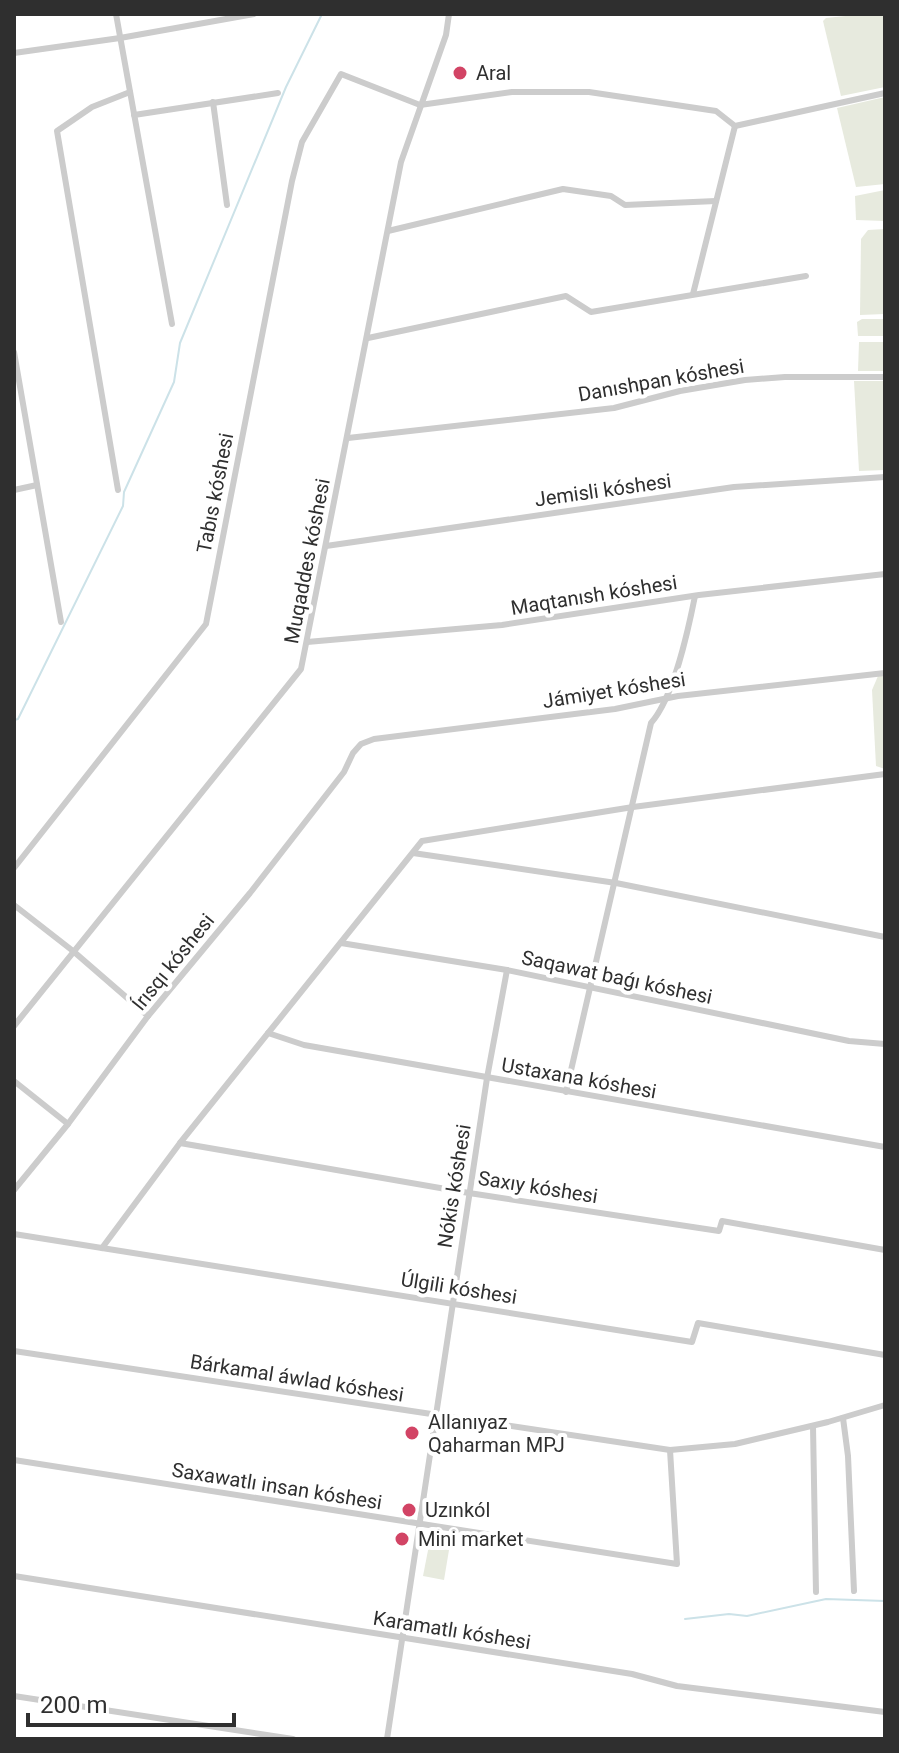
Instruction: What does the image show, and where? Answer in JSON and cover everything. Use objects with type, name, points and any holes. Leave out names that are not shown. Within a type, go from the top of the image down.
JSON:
[{"type":"street","points":[[116,14],[172,324]]},
{"type":"street","points":[[14,53],[254,14]]},
{"type":"street","name":"Muqaddes kóshesi","points":[[14,1026],[301,669],[401,162],[446,35],[449,14]]},
{"type":"street","name":"Tabıs kóshesi","points":[[14,868],[206,624],[302,142],[341,74],[420,105]]},
{"type":"street","points":[[118,490],[57,131],[92,107],[130,92]]},
{"type":"street","points":[[420,105],[512,92],[589,92],[716,111],[735,126]]},
{"type":"street","points":[[134,115],[278,93]]},
{"type":"street","points":[[735,126],[885,93]]},
{"type":"street","points":[[213,102],[227,205]]},
{"type":"street","points":[[693,294],[735,126]]},
{"type":"street","points":[[388,231],[563,189],[611,196],[625,205],[716,201]]},
{"type":"street","points":[[368,338],[566,296],[591,312],[806,276]]},
{"type":"street","points":[[14,352],[61,622]]},
{"type":"street","name":"Danıshpan kóshesi","points":[[348,438],[614,408],[680,391],[745,380],[885,377]]},
{"type":"street","name":"Jemisli kóshesi","points":[[326,546],[734,487],[885,477]]},
{"type":"street","points":[[14,490],[37,485]]},
{"type":"street","name":"Maqtanısh kóshesi","points":[[307,642],[502,625],[695,596],[885,574]]},
{"type":"street","points":[[566,1092],[651,723],[665,699],[689,627],[695,596]]},
{"type":"street","name":"Jámiyet kóshesi","points":[[353,753],[361,744],[374,739],[885,673]]},
{"type":"street","name":"Írısqı kóshesi","points":[[14,1190],[68,1124],[148,1016],[344,772],[353,753]]},
{"type":"street","points":[[102,1248],[180,1143],[422,841],[633,807],[885,774]]},
{"type":"street","points":[[413,853],[616,883],[885,937]]},
{"type":"street","points":[[14,905],[148,1016]]},
{"type":"street","name":"Saqawat baǵı kóshesi","points":[[341,943],[507,970],[849,1041],[885,1044]]},
{"type":"street","name":"Nókis kóshesi","points":[[387,1739],[469,1193],[507,970]]},
{"type":"street","name":"Ustaxana kóshesi","points":[[268,1033],[304,1045],[885,1147]]},
{"type":"street","points":[[14,1081],[68,1124]]},
{"type":"street","name":"Saxıy kóshesi","points":[[180,1143],[469,1193],[719,1231],[722,1221],[885,1250]]},
{"type":"street","name":"Úlgili kóshesi","points":[[14,1234],[692,1342],[698,1323],[885,1355]]},
{"type":"street","name":"Bárkamal áwlad kóshesi","points":[[14,1351],[670,1450],[735,1444],[885,1405]]},
{"type":"street","points":[[843,1418],[848,1456],[854,1591]]},
{"type":"street","points":[[813,1426],[816,1592]]},
{"type":"street","name":"Saxawatlı insan kóshesi","points":[[14,1460],[677,1564],[670,1450]]},
{"type":"street","name":"Karamatlı kóshesi","points":[[14,1576],[632,1674],[677,1686],[885,1712]]},
{"type":"street","points":[[14,1696],[293,1739]]},
{"type":"shaded area","points":[[885,14],[885,87],[841,96],[823,21],[826,18]]},
{"type":"shaded area","points":[[885,97],[885,184],[856,187],[837,108]]},
{"type":"shaded area","points":[[885,190],[885,221],[856,220],[855,196]]},
{"type":"shaded area","points":[[885,229],[885,314],[860,315],[861,239],[868,230]]},
{"type":"shaded area","points":[[862,319],[885,319],[885,336],[858,336],[857,322]]},
{"type":"shaded area","points":[[859,342],[885,342],[885,371],[858,371]]},
{"type":"shaded area","points":[[854,381],[885,381],[885,470],[859,471]]},
{"type":"shaded area","points":[[885,675],[885,769],[876,766],[872,690],[878,676]]},
{"type":"shaded area","points":[[430,1540],[450,1544],[444,1580],[423,1576]]},
{"type":"waterway","points":[[14,720],[18,719],[123,506],[124,492],[174,382],[180,343],[286,87],[322,14]]},
{"type":"waterway","points":[[685,1619],[729,1614],[747,1616],[826,1599],[885,1601]]},
{"type":"place","name":"Aral","points":[[460,73]]},
{"type":"place","name":"Allanıyaz Qaharman MPJ","points":[[412,1433]]},
{"type":"place","name":"Uzınkól","points":[[409,1510]]},
{"type":"place","name":"Mini market","points":[[402,1539]]}]
